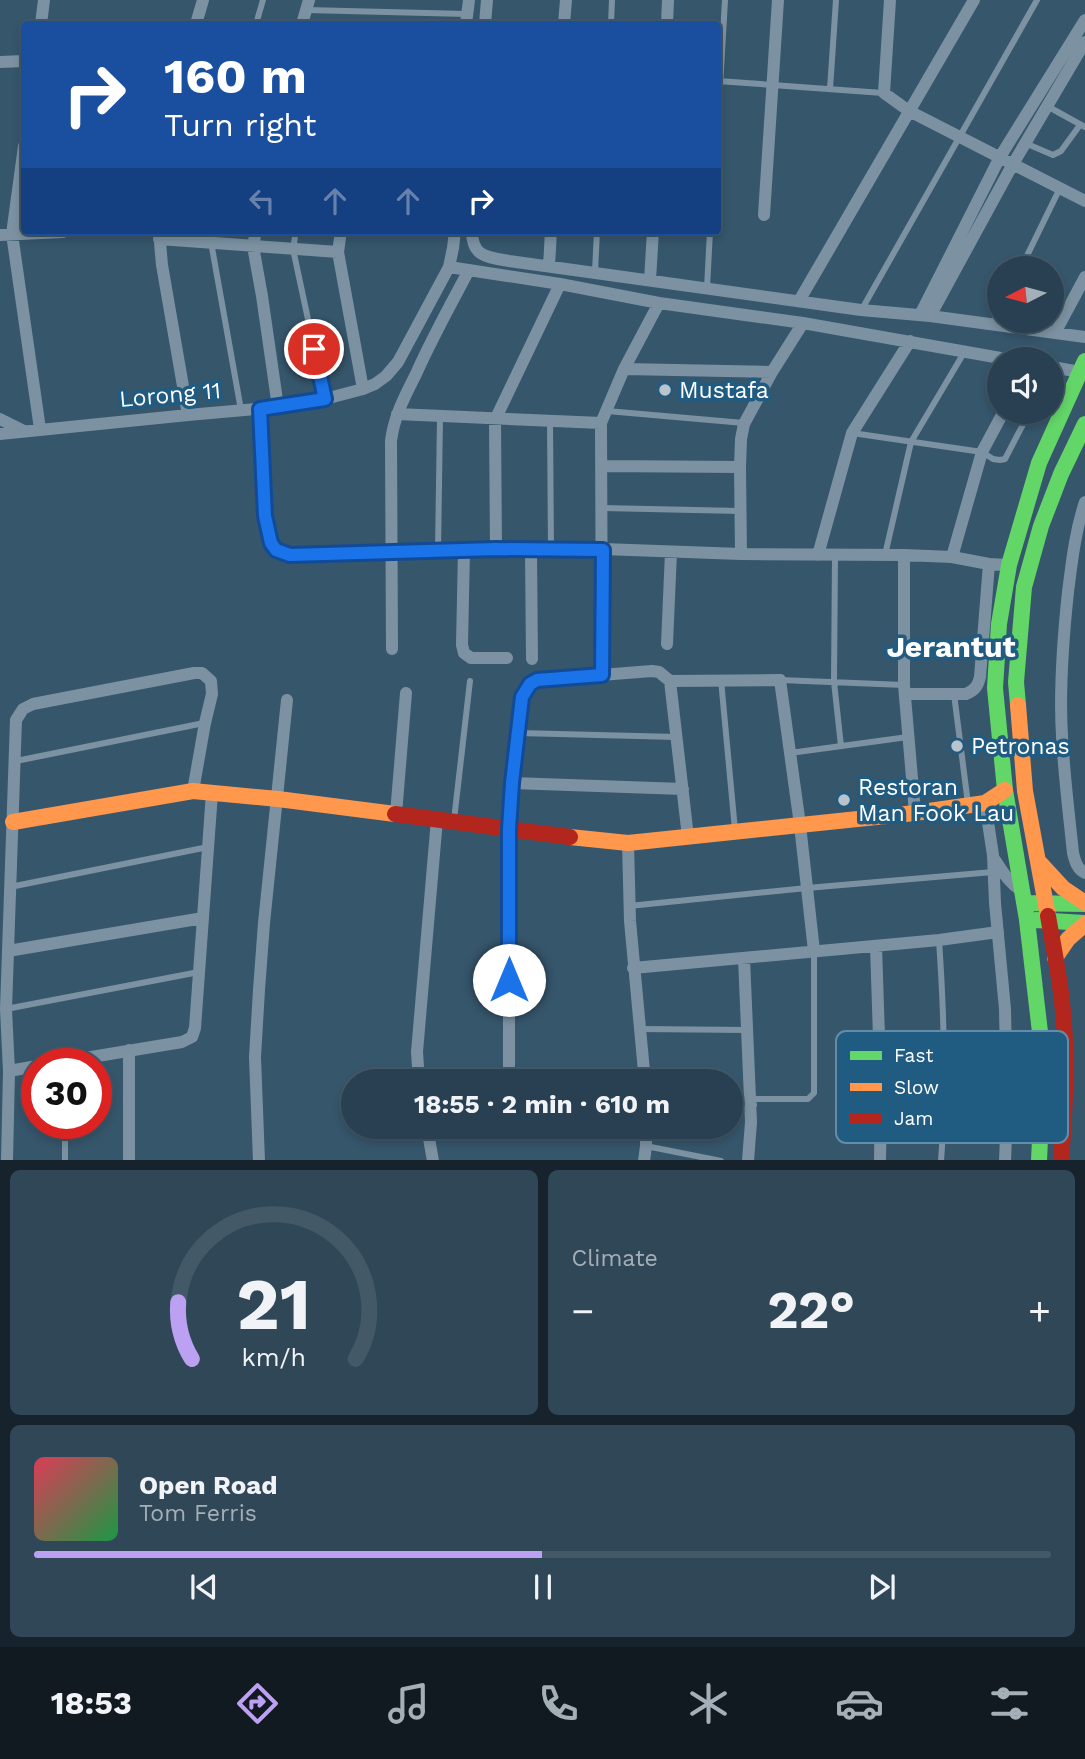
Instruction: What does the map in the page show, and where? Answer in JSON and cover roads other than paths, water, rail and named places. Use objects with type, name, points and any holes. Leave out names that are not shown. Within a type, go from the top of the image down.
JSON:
[{"type":"main road","points":[[1040,1031],[1027,920],[1005,790],[998,730],[995,688],[999,624],[1009,565],[1039,463],[1083,366]]},
{"type":"main road","points":[[1064,1031],[1049,920],[1025,791],[1016,682],[1024,587],[1041,526],[1061,474],[1085,424]]},
{"type":"main road","points":[[13,822],[192,791],[278,799],[628,843],[968,806],[985,803],[1005,790]]},
{"type":"main road","points":[[1039,861],[1063,887],[1085,903]]},
{"type":"main road","points":[[1023,897],[1046,903],[1085,903]]},
{"type":"main road","points":[[1027,920],[1085,923]]},
{"type":"main road","points":[[1055,958],[1063,944],[1085,923]]},
{"type":"street","points":[[41,21],[44,0]]},
{"type":"street","points":[[197,21],[203,0]]},
{"type":"street","points":[[467,19],[469,0]]},
{"type":"street","points":[[485,21],[487,0]]},
{"type":"street","points":[[565,21],[566,0]]},
{"type":"street","points":[[667,21],[668,0]]},
{"type":"street","points":[[764,215],[778,0]]},
{"type":"street","points":[[890,0],[884,93],[909,111],[1085,201]]},
{"type":"street","points":[[799,301],[974,0]]},
{"type":"street","points":[[925,315],[1000,157],[1085,20]]},
{"type":"street","points":[[925,315],[1085,42]]},
{"type":"street","points":[[0,62],[21,61]]},
{"type":"street","points":[[21,161],[6,234],[40,429]]},
{"type":"street","points":[[188,415],[159,235],[211,237],[253,246],[338,252]]},
{"type":"street","points":[[255,235],[253,246],[278,407]]},
{"type":"street","points":[[340,235],[338,252],[363,389]]},
{"type":"street","name":"Lorong 11","points":[[0,434],[278,407],[325,399],[375,384],[398,362],[449,267],[455,235]]},
{"type":"street","points":[[472,235],[476,251],[492,258],[861,310],[925,315],[987,324]]},
{"type":"street","points":[[549,266],[551,235]]},
{"type":"street","points":[[650,280],[653,235]]},
{"type":"street","points":[[449,267],[987,355]]},
{"type":"street","points":[[392,649],[393,428],[432,340],[469,270]]},
{"type":"street","points":[[1064,316],[1085,277]]},
{"type":"street","points":[[496,549],[495,419],[560,284]]},
{"type":"street","points":[[704,309],[707,288]]},
{"type":"street","points":[[602,675],[604,417],[624,369],[659,303]]},
{"type":"street","points":[[741,554],[740,467],[744,424],[803,323]]},
{"type":"street","points":[[1055,333],[1085,337]]},
{"type":"street","points":[[818,555],[852,433],[910,341]]},
{"type":"street","points":[[1064,367],[1083,366]]},
{"type":"street","points":[[624,369],[772,372]]},
{"type":"street","points":[[260,409],[265,516],[271,543],[276,550],[290,555],[496,549],[603,550],[952,556],[989,564],[1009,565]]},
{"type":"street","points":[[397,414],[550,421],[604,417]]},
{"type":"street","points":[[0,419],[24,431]]},
{"type":"street","points":[[952,556],[982,452],[997,424]]},
{"type":"street","points":[[602,466],[740,467]]},
{"type":"street","points":[[1085,502],[1077,526],[1073,552],[1064,628],[1061,687],[1062,735],[1073,853],[1076,864],[1085,873]]},
{"type":"street","points":[[464,550],[464,653],[471,658],[507,658]]},
{"type":"street","points":[[531,550],[532,659]]},
{"type":"street","points":[[667,645],[671,552]]},
{"type":"street","points":[[904,555],[904,690],[915,813]]},
{"type":"street","points":[[904,690],[967,694],[978,685],[989,564]]},
{"type":"street","points":[[509,1069],[509,829],[512,783],[522,697],[530,684],[537,680],[652,671],[670,681],[780,680],[814,951]]},
{"type":"street","points":[[6,1160],[9,1071],[6,1009],[16,720],[23,709],[33,704],[202,673],[211,681],[212,686],[192,791]]},
{"type":"street","points":[[670,681],[688,837]]},
{"type":"street","points":[[396,814],[406,693]]},
{"type":"street","points":[[259,1160],[255,1058],[259,990],[287,700]]},
{"type":"street","points":[[512,783],[683,789]]},
{"type":"street","points":[[112,1053],[182,1042],[192,1037],[195,1028],[212,793]]},
{"type":"street","points":[[985,803],[993,855],[1006,1031]]},
{"type":"street","points":[[418,1069],[417,1052],[430,893],[445,821]]},
{"type":"street","points":[[628,843],[629,906],[644,1069]]},
{"type":"street","points":[[993,855],[1005,877],[1023,897]]},
{"type":"street","points":[[8,951],[203,918]]},
{"type":"street","points":[[634,968],[939,940],[998,932]]},
{"type":"street","points":[[876,946],[879,1031]]},
{"type":"street","points":[[744,958],[751,1122],[748,1160]]},
{"type":"street","points":[[129,1050],[129,1160]]},
{"type":"street","points":[[9,1071],[21,1069]]},
{"type":"street","points":[[743,1102],[750,1102]]},
{"type":"street","points":[[429,1139],[433,1160]]},
{"type":"street","points":[[644,1160],[646,1139]]},
{"type":"lane","points":[[257,21],[263,0]]},
{"type":"lane","points":[[611,21],[612,0]]},
{"type":"lane","points":[[721,55],[725,0]]},
{"type":"lane","points":[[830,89],[836,0]]},
{"type":"lane","points":[[861,310],[1037,0]]},
{"type":"lane","points":[[308,5],[467,19]]},
{"type":"lane","points":[[721,82],[884,93]]},
{"type":"lane","points":[[1025,143],[1053,155],[1062,151],[1083,126],[1047,106]]},
{"type":"lane","points":[[1027,256],[1060,188]]},
{"type":"lane","points":[[295,235],[293,249],[325,399]]},
{"type":"lane","points":[[595,272],[597,235]]},
{"type":"lane","points":[[707,288],[710,235]]},
{"type":"lane","points":[[211,237],[241,410]]},
{"type":"lane","points":[[885,555],[911,442],[965,351]]},
{"type":"lane","points":[[438,551],[440,416]]},
{"type":"lane","points":[[604,417],[744,424]]},
{"type":"lane","points":[[550,421],[551,550]]},
{"type":"lane","points":[[852,433],[982,452],[1000,460],[1005,459],[1023,424]]},
{"type":"lane","points":[[602,508],[740,511]]},
{"type":"lane","points":[[835,555],[834,682],[841,746]]},
{"type":"lane","points":[[721,680],[736,832]]},
{"type":"lane","points":[[780,680],[834,682],[904,690]]},
{"type":"lane","points":[[445,821],[470,681]]},
{"type":"lane","points":[[954,694],[968,806]]},
{"type":"lane","points":[[14,761],[205,723]]},
{"type":"lane","points":[[518,733],[677,737]]},
{"type":"lane","points":[[790,753],[908,737]]},
{"type":"lane","points":[[10,887],[208,847]]},
{"type":"lane","points":[[629,906],[994,872]]},
{"type":"lane","points":[[939,940],[943,1031]]},
{"type":"lane","points":[[750,1102],[808,1099],[814,1093],[814,951]]},
{"type":"lane","points":[[6,1009],[199,972]]},
{"type":"lane","points":[[639,1029],[747,1030]]},
{"type":"lane","points":[[65,1139],[65,1160]]},
{"type":"lane","points":[[646,1146],[721,1160]]},
{"type":"place","name":"Mustafa","points":[[665,390]]},
{"type":"place","name":"Petronas","points":[[957,746]]},
{"type":"place","name":"Restoran Man Fook Lau","points":[[844,800]]},
{"type":"district","name":"Jerantut","points":[[951,646]]}]
